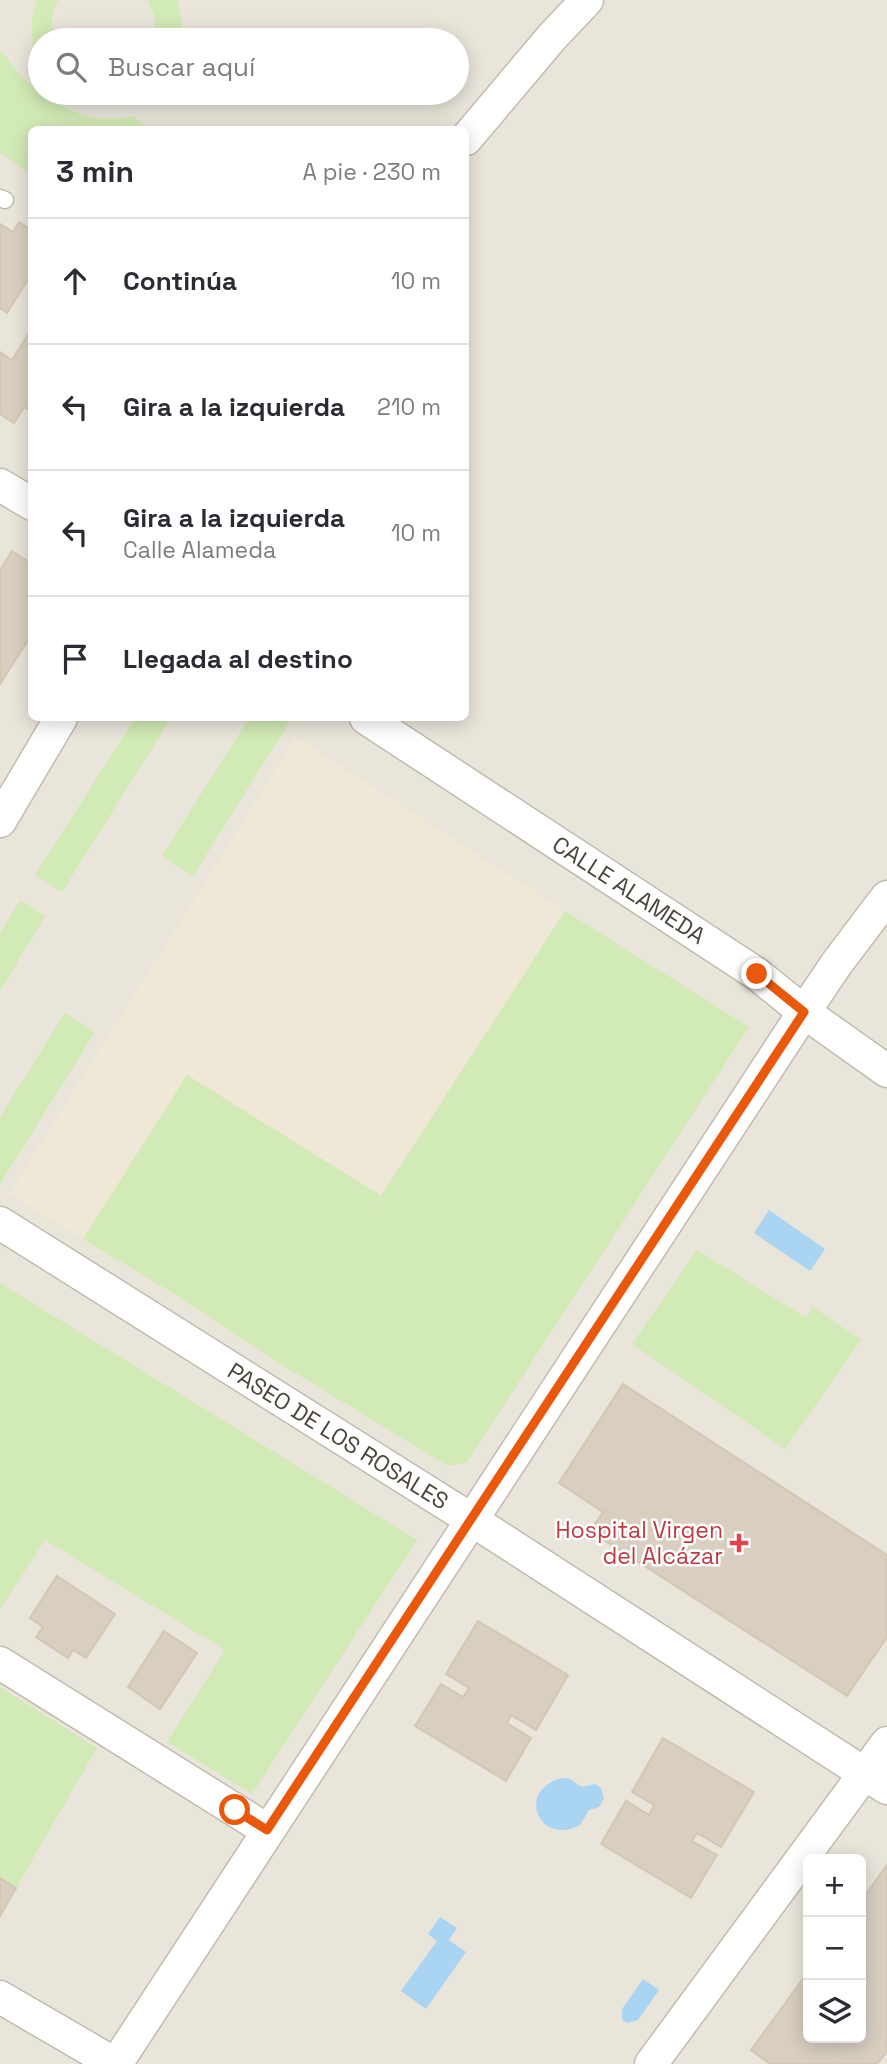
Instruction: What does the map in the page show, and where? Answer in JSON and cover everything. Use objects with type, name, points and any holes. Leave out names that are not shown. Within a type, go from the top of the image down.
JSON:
[{"type":"street","points":[[469,135],[587,0]]},
{"type":"street","points":[[0,485],[28,502]]},
{"type":"street","points":[[0,821],[59,721]]},
{"type":"street","name":"CALLE ALAMEDA","points":[[371,721],[757,974],[804,1012],[887,1071]]},
{"type":"street","points":[[0,1997],[115,2064],[804,1012],[887,897]]},
{"type":"street","name":"PASEO DE LOS ROSALES","points":[[0,1223],[472,1520],[876,1781]]},
{"type":"street","points":[[0,1663],[267,1830]]},
{"type":"street","points":[[651,2064],[876,1781],[887,1743]]},
{"type":"shaded area","points":[[0,0],[887,0],[887,2064],[0,2064]]},
{"type":"shaded area","points":[[296,737],[565,911],[274,1360],[178,1297],[9,1194]]},
{"type":"green space","points":[[37,0],[58,0],[52,28],[32,28]]},
{"type":"green space","points":[[147,0],[177,0],[182,19],[181,28],[154,28],[156,19]]},
{"type":"green space","points":[[0,51],[28,82],[28,105],[59,105],[87,116],[102,118],[134,116],[145,126],[28,126],[28,173],[0,152]]},
{"type":"green space","points":[[133,721],[169,721],[62,892],[35,875]]},
{"type":"green space","points":[[247,721],[290,721],[193,876],[162,856]]},
{"type":"green space","points":[[20,900],[45,916],[0,991],[0,933]]},
{"type":"green space","points":[[565,911],[749,1027],[467,1462],[448,1466],[83,1239],[187,1075],[380,1195],[364,1222]]},
{"type":"green space","points":[[65,1013],[95,1032],[0,1184],[0,1117]]},
{"type":"green space","points":[[697,1250],[806,1318],[813,1307],[861,1340],[785,1449],[632,1344]]},
{"type":"green space","points":[[0,1283],[417,1540],[252,1794],[167,1742],[225,1650],[45,1540],[0,1609]]},
{"type":"green space","points":[[0,1687],[97,1748],[16,1888],[0,1878]]},
{"type":"water","points":[[769,1210],[825,1249],[810,1271],[754,1233]]},
{"type":"water","points":[[562,1778],[570,1779],[582,1787],[595,1784],[601,1788],[604,1798],[599,1807],[589,1810],[580,1825],[566,1830],[553,1829],[544,1823],[536,1804],[539,1794],[548,1784]]},
{"type":"water","points":[[440,1917],[457,1928],[449,1940],[466,1952],[426,2009],[401,1991],[437,1941],[428,1934]]},
{"type":"water","points":[[643,1979],[659,1990],[638,2020],[628,2023],[622,2020],[622,2009]]},
{"type":"building","points":[[19,222],[28,228],[28,279],[7,313],[0,308],[0,224],[13,232]]},
{"type":"building","points":[[28,334],[28,409],[24,407],[14,423],[0,414],[0,352],[12,360]]},
{"type":"building","points":[[12,551],[28,561],[28,640],[0,684],[0,570]]},
{"type":"building","name":"Hospital Virgen del Alcázar","points":[[623,1384],[887,1555],[887,1637],[847,1696],[590,1531],[603,1512],[559,1483]]},
{"type":"building","points":[[57,1576],[115,1614],[86,1658],[73,1650],[68,1658],[36,1637],[43,1627],[30,1618]]},
{"type":"building","points":[[478,1621],[568,1675],[536,1730],[511,1715],[507,1723],[531,1738],[506,1781],[415,1726],[441,1684],[463,1697],[469,1688],[446,1674]]},
{"type":"building","points":[[164,1631],[197,1653],[160,1709],[128,1687]]},
{"type":"building","points":[[663,1738],[754,1792],[721,1847],[697,1833],[692,1841],[717,1855],[691,1898],[601,1844],[626,1801],[649,1815],[654,1805],[632,1792]]},
{"type":"building","points":[[887,1865],[887,2051],[877,2064],[770,2064],[751,2050],[803,1979],[803,2043],[866,2043],[866,1894]]},
{"type":"building","points":[[0,1878],[16,1888],[0,1916]]},
{"type":"place","name":"Hospital Virgen del Alcázar","points":[[739,1543]]},
{"type":"route","points":[[235,1810],[267,1830],[804,1012],[757,974]]}]
